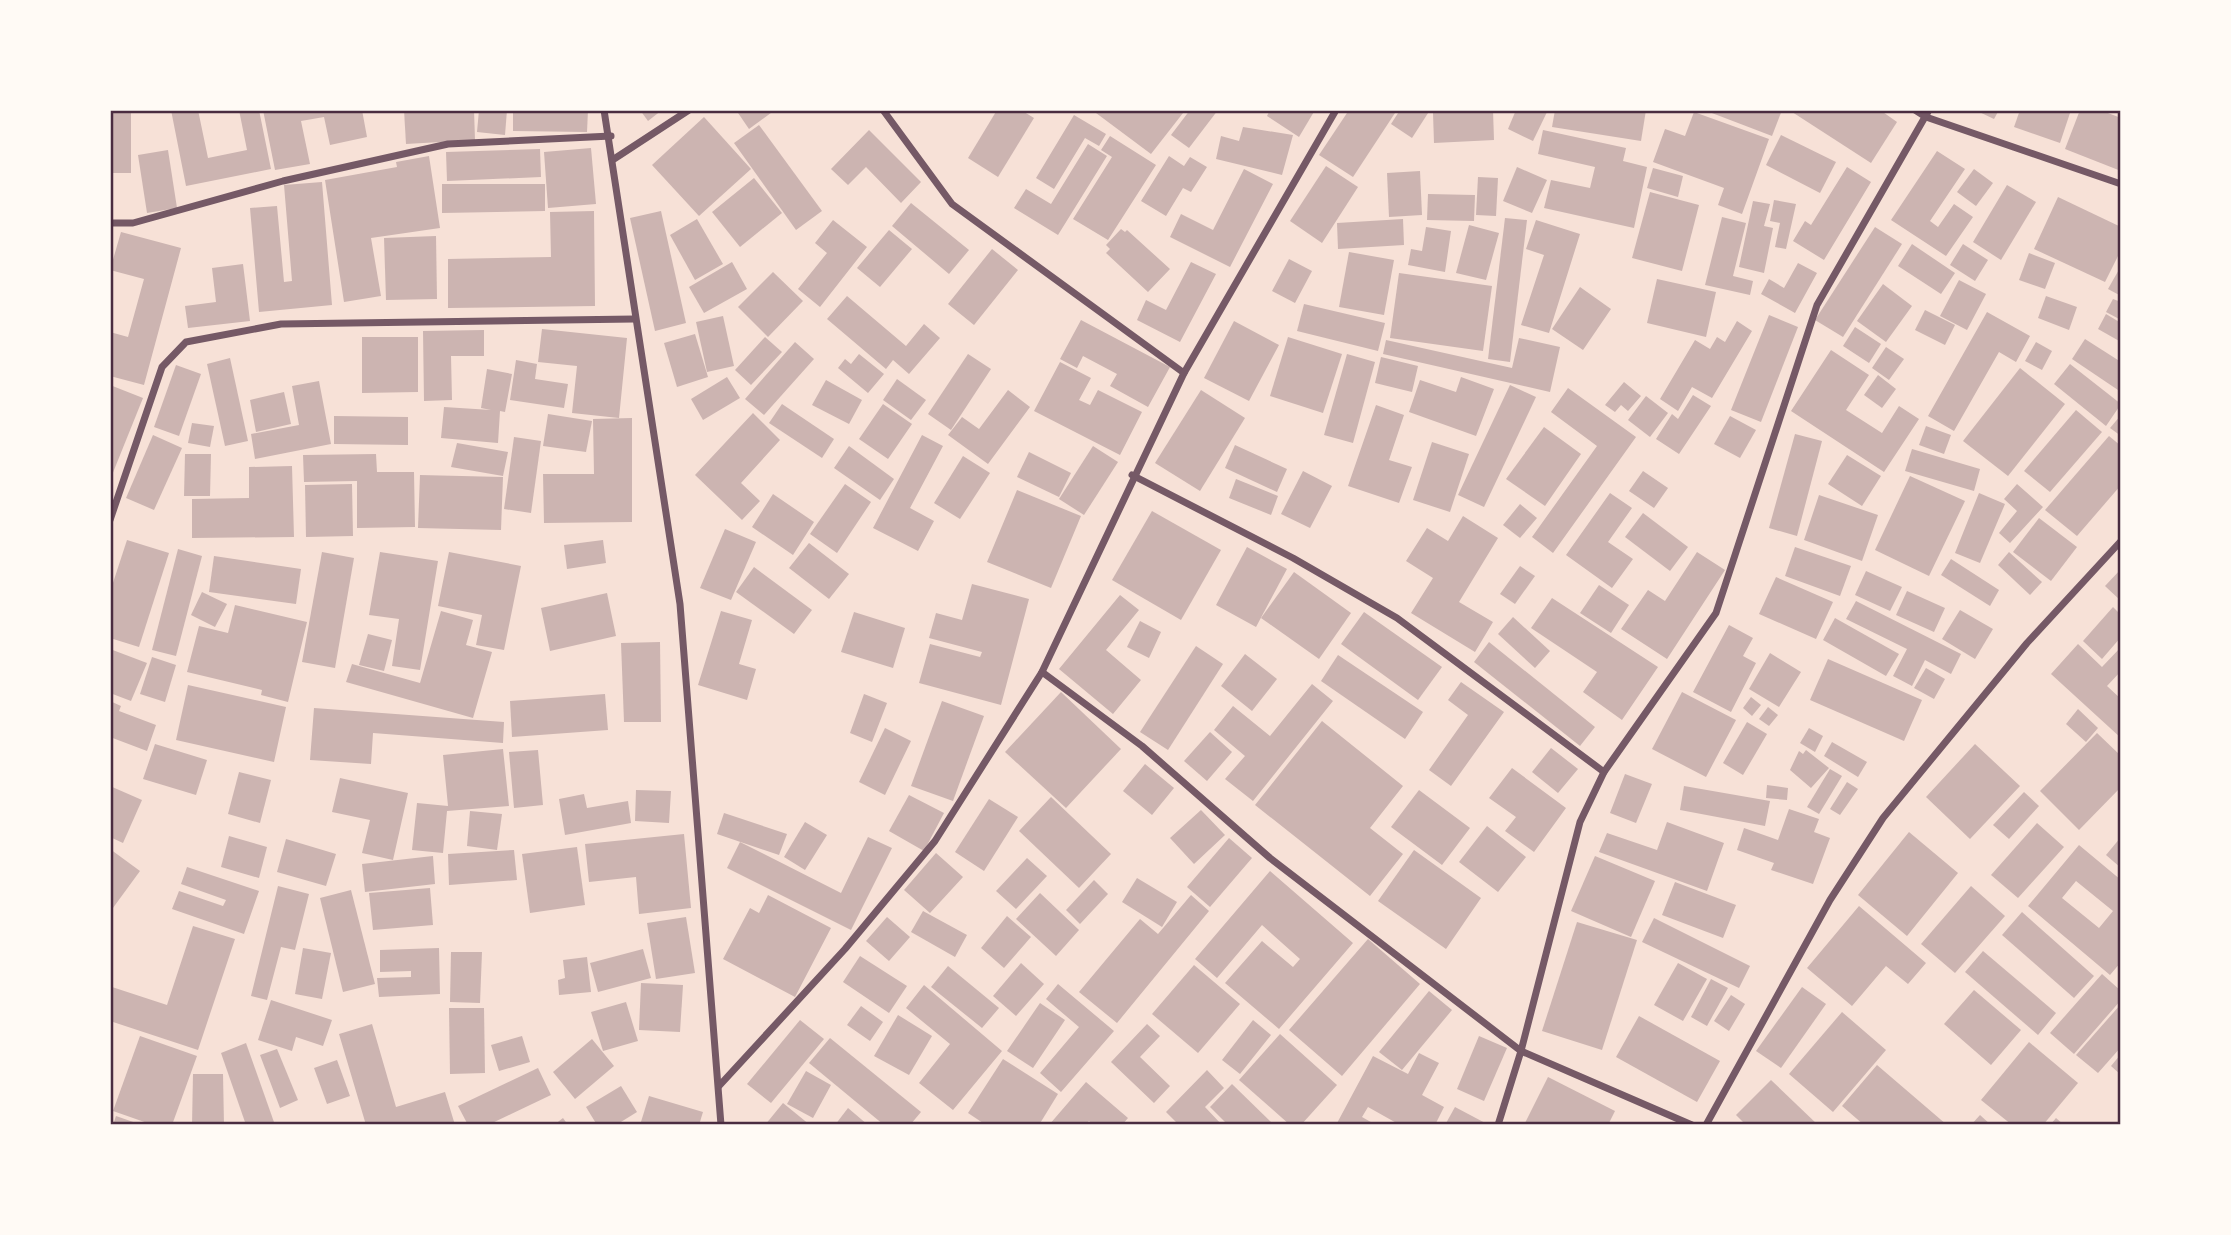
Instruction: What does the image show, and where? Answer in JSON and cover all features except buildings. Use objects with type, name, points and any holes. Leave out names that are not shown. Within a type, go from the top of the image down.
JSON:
[{"type":"street","points":[[604,110],[611,136],[634,319],[680,604],[721,1125]]},
{"type":"street","points":[[614,159],[689,110]]},
{"type":"street","points":[[883,110],[952,204],[1184,373]]},
{"type":"street","points":[[719,1086],[845,949],[935,841],[1042,672],[1132,475],[1184,373],[1336,110]]},
{"type":"street","points":[[1914,110],[2121,184]]},
{"type":"street","points":[[1499,1125],[1521,1051],[1580,821],[1604,772],[1716,613],[1817,305],[1928,114]]},
{"type":"street","points":[[110,223],[133,223],[159,217],[283,181],[448,144],[611,136]]},
{"type":"street","points":[[110,520],[162,367],[186,342],[281,324],[634,319]]},
{"type":"street","points":[[1132,475],[1293,558],[1397,618],[1604,772]]},
{"type":"street","points":[[1706,1125],[1830,900],[1883,818],[2027,643],[2121,541]]},
{"type":"street","points":[[1042,672],[1142,747],[1270,858],[1521,1051],[1692,1125]]}]
